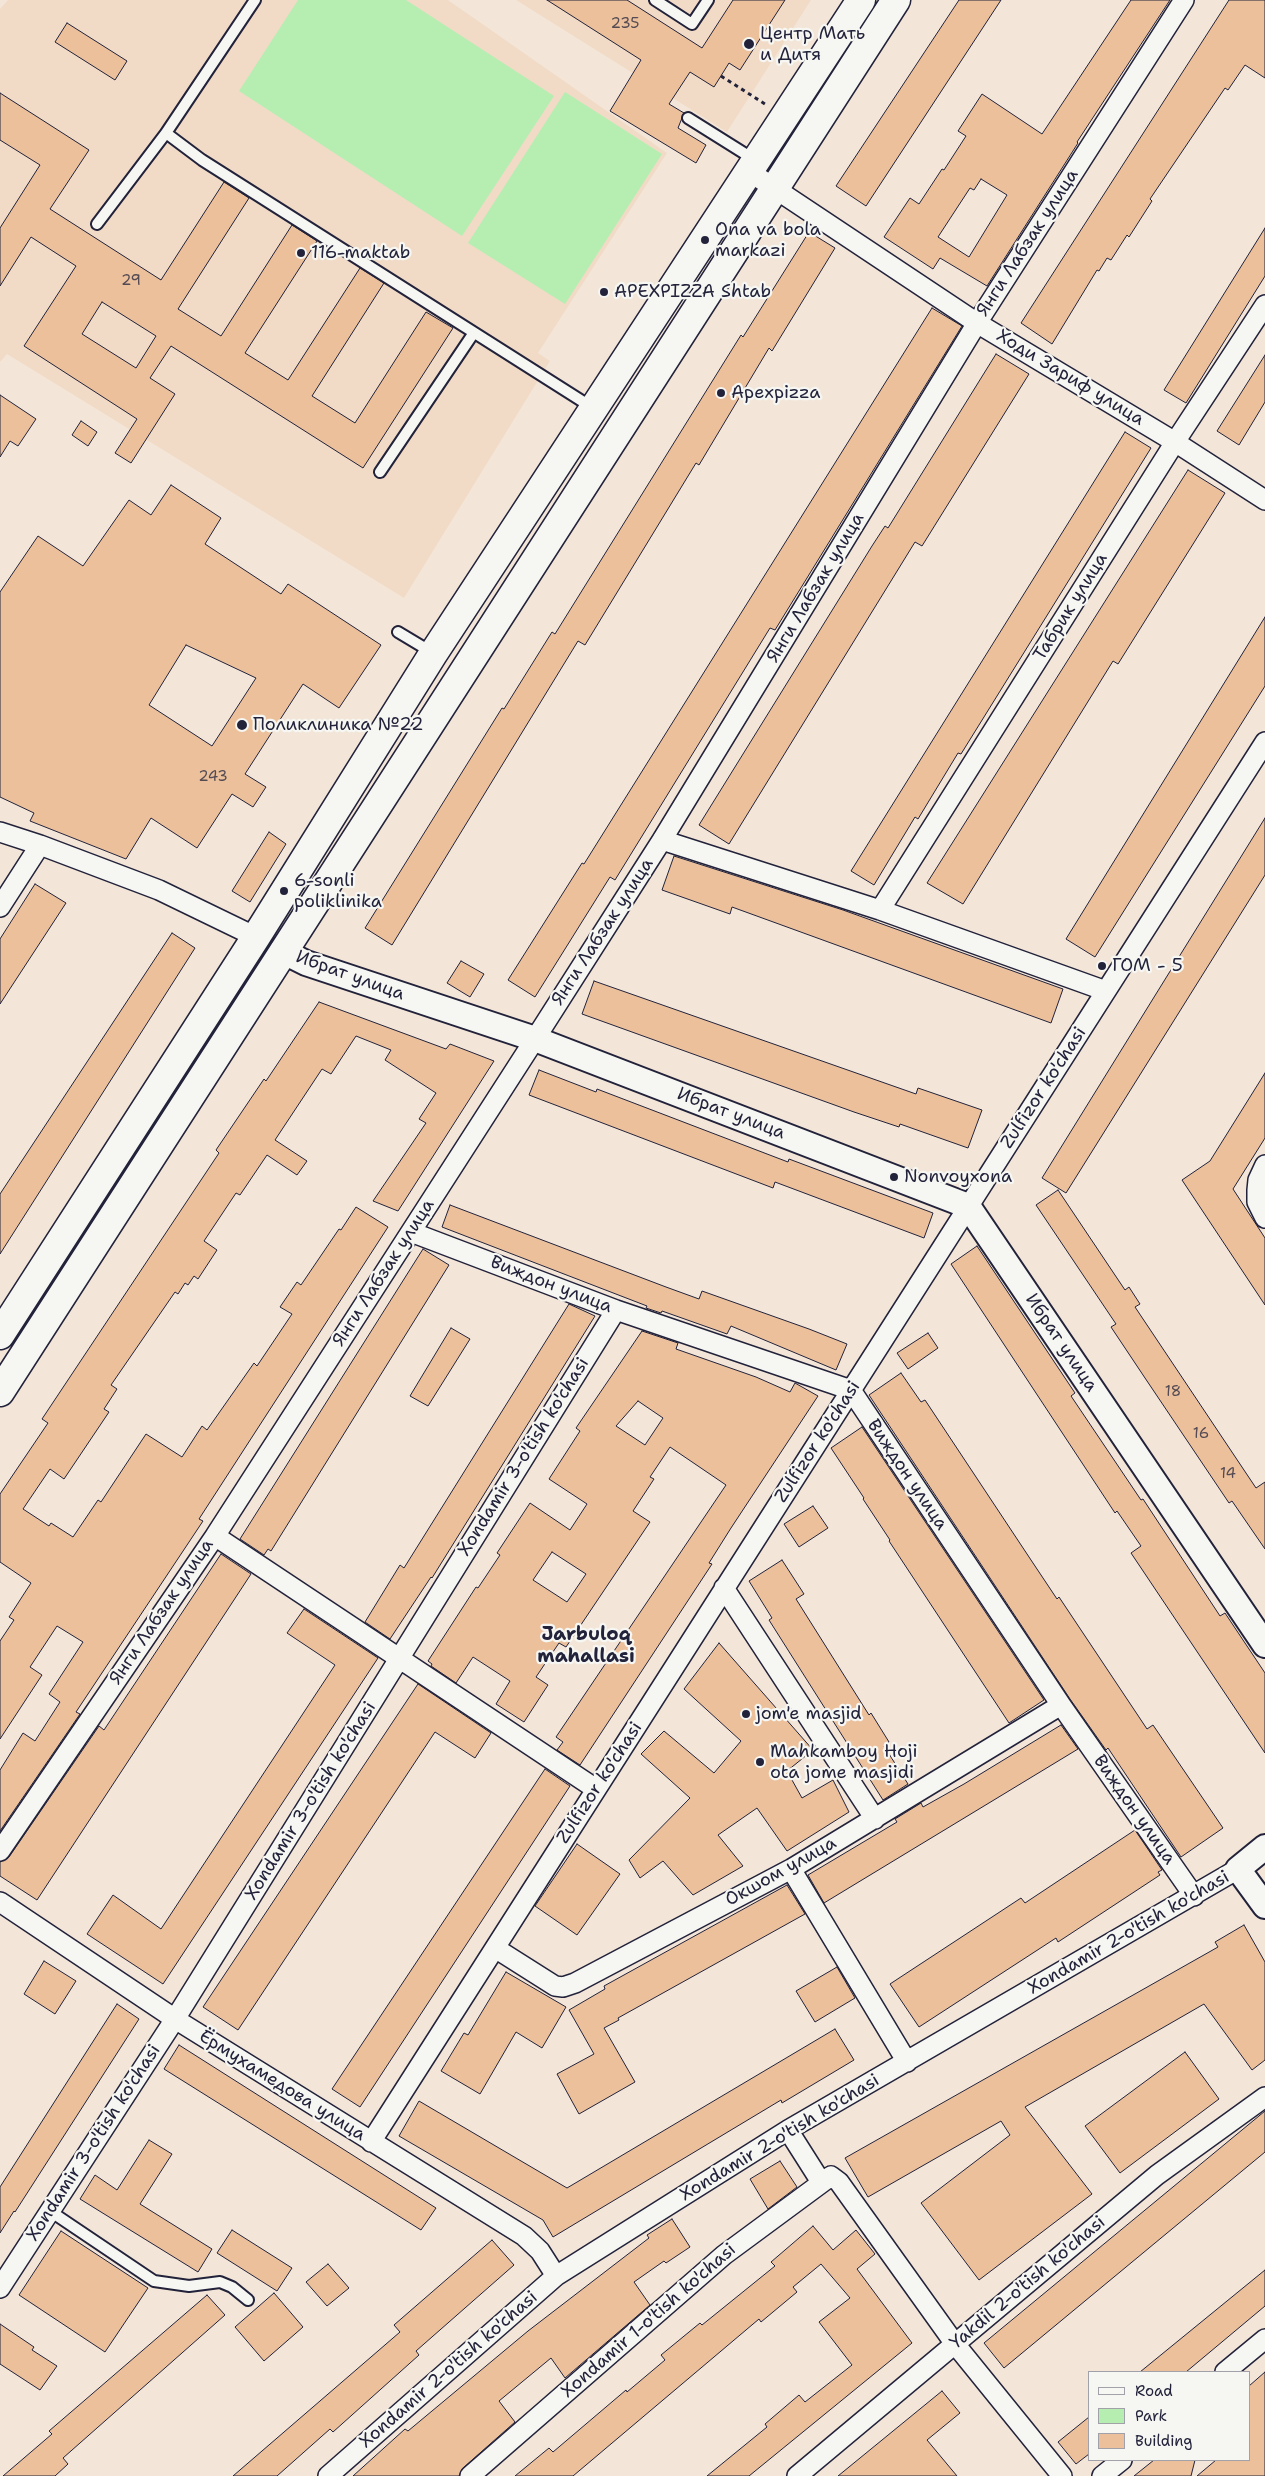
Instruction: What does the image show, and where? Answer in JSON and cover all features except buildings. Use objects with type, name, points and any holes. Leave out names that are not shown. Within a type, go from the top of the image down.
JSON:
[{"type":"main road","points":[[0,1335],[256,937],[433,654],[861,0]]},
{"type":"main road","points":[[0,1392],[282,951],[896,0]]},
{"type":"main road","name":"Ибрат улица","points":[[256,937],[282,951]]},
{"type":"street","name":"Янги Лабзак улица","points":[[0,1851],[215,1536],[662,840],[978,322],[1184,0]]},
{"type":"street","name":"Ходи Зариф улица","points":[[753,166],[775,187],[978,322],[1265,500]]},
{"type":"street","name":"Табрик улица","points":[[880,910],[1174,442],[1265,305]]},
{"type":"street","name":"Zulfizor ko'chasi","points":[[371,2142],[1265,742]]},
{"type":"street","name":"Ибрат улица","points":[[0,832],[159,890],[256,937]]},
{"type":"street","points":[[662,840],[880,910],[1106,991]]},
{"type":"street","points":[[0,907],[40,845]]},
{"type":"street","name":"Ибрат улица","points":[[282,951],[306,963],[535,1038],[968,1206],[1265,1644]]},
{"type":"street","points":[[1265,1165],[1258,1180],[1257,1190],[1257,1202],[1265,1218]]},
{"type":"street","name":"Виждон улица","points":[[411,1232],[616,1310],[851,1390],[1061,1705],[1194,1896]]},
{"type":"street","name":"Xondamir 3-o'tish ko'chasi","points":[[0,2288],[175,2019],[616,1310]]},
{"type":"street","points":[[215,1536],[400,1657],[596,1789]]},
{"type":"street","points":[[724,1588],[875,1819]]},
{"type":"street","name":"Окшом улица","points":[[495,1948],[555,1986],[563,1987],[791,1869],[1061,1705]]},
{"type":"street","name":"Xondamir 2-o'tish ko'chasi","points":[[328,2476],[556,2276],[788,2130],[1194,1896],[1238,1868],[1265,1847]]},
{"type":"street","points":[[1238,1868],[1265,1906]]},
{"type":"street","points":[[791,1869],[907,2062]]},
{"type":"street","name":"Ёрмухамедова улица","points":[[0,1902],[175,2019],[524,2236],[540,2251],[556,2276]]},
{"type":"street","name":"Yakdil 2-o'tish ko'chasi","points":[[797,2476],[1157,2175],[1265,2097]]},
{"type":"street","points":[[788,2130],[1062,2476]]},
{"type":"street","name":"Xondamir 1-o'tish ko'chasi","points":[[470,2476],[724,2255],[828,2180]]},
{"type":"street","points":[[1227,2371],[1265,2339]]},
{"type":"street","points":[[1102,2476],[1121,2461]]},
{"type":"lane","points":[[97,224],[166,133],[255,0]]},
{"type":"lane","points":[[655,0],[692,24],[708,0]]},
{"type":"lane","points":[[688,118],[753,166]]},
{"type":"lane","points":[[166,133],[202,160],[473,334],[594,409]]},
{"type":"lane","points":[[380,472],[473,334]]},
{"type":"lane","points":[[398,632],[433,654]]},
{"type":"lane","points":[[50,2211],[154,2281],[189,2286],[220,2282],[232,2287],[248,2300]]},
{"type":"path","points":[[721,76],[786,116]]},
{"type":"shaded area","name":"116-maktab","points":[[8,0],[448,0],[667,153],[538,353],[550,361],[404,598],[7,354],[0,362],[0,9]]},
{"type":"shaded area","points":[[516,0],[811,0],[727,132]]},
{"type":"green space","points":[[298,0],[406,0],[554,96],[462,236],[239,91]]},
{"type":"green space","points":[[565,92],[662,154],[565,304],[468,243]]},
{"type":"place","name":"Центр Мать и Дитя","points":[[749,44]]},
{"type":"place","name":"Ona va bola markazi","points":[[705,240]]},
{"type":"place","name":"116-maktab","points":[[301,253]]},
{"type":"place","name":"APEXPIZZA Shtab","points":[[604,292]]},
{"type":"place","name":"Apexpizza","points":[[721,393]]},
{"type":"place","name":"Поликлиника №22","points":[[242,725]]},
{"type":"place","name":"6-sonli poliklinika","points":[[284,891]]},
{"type":"place","name":"ГОМ - 5","points":[[1102,966]]},
{"type":"place","name":"Nonvoyxona","points":[[894,1177]]},
{"type":"place","name":"jom'e masjid","points":[[746,1714]]},
{"type":"place","name":"Mahkamboy Hoji ota jome masjidi","points":[[760,1762]]},
{"type":"district","name":"Jarbuloq mahallasi","points":[[586,1646]]}]
